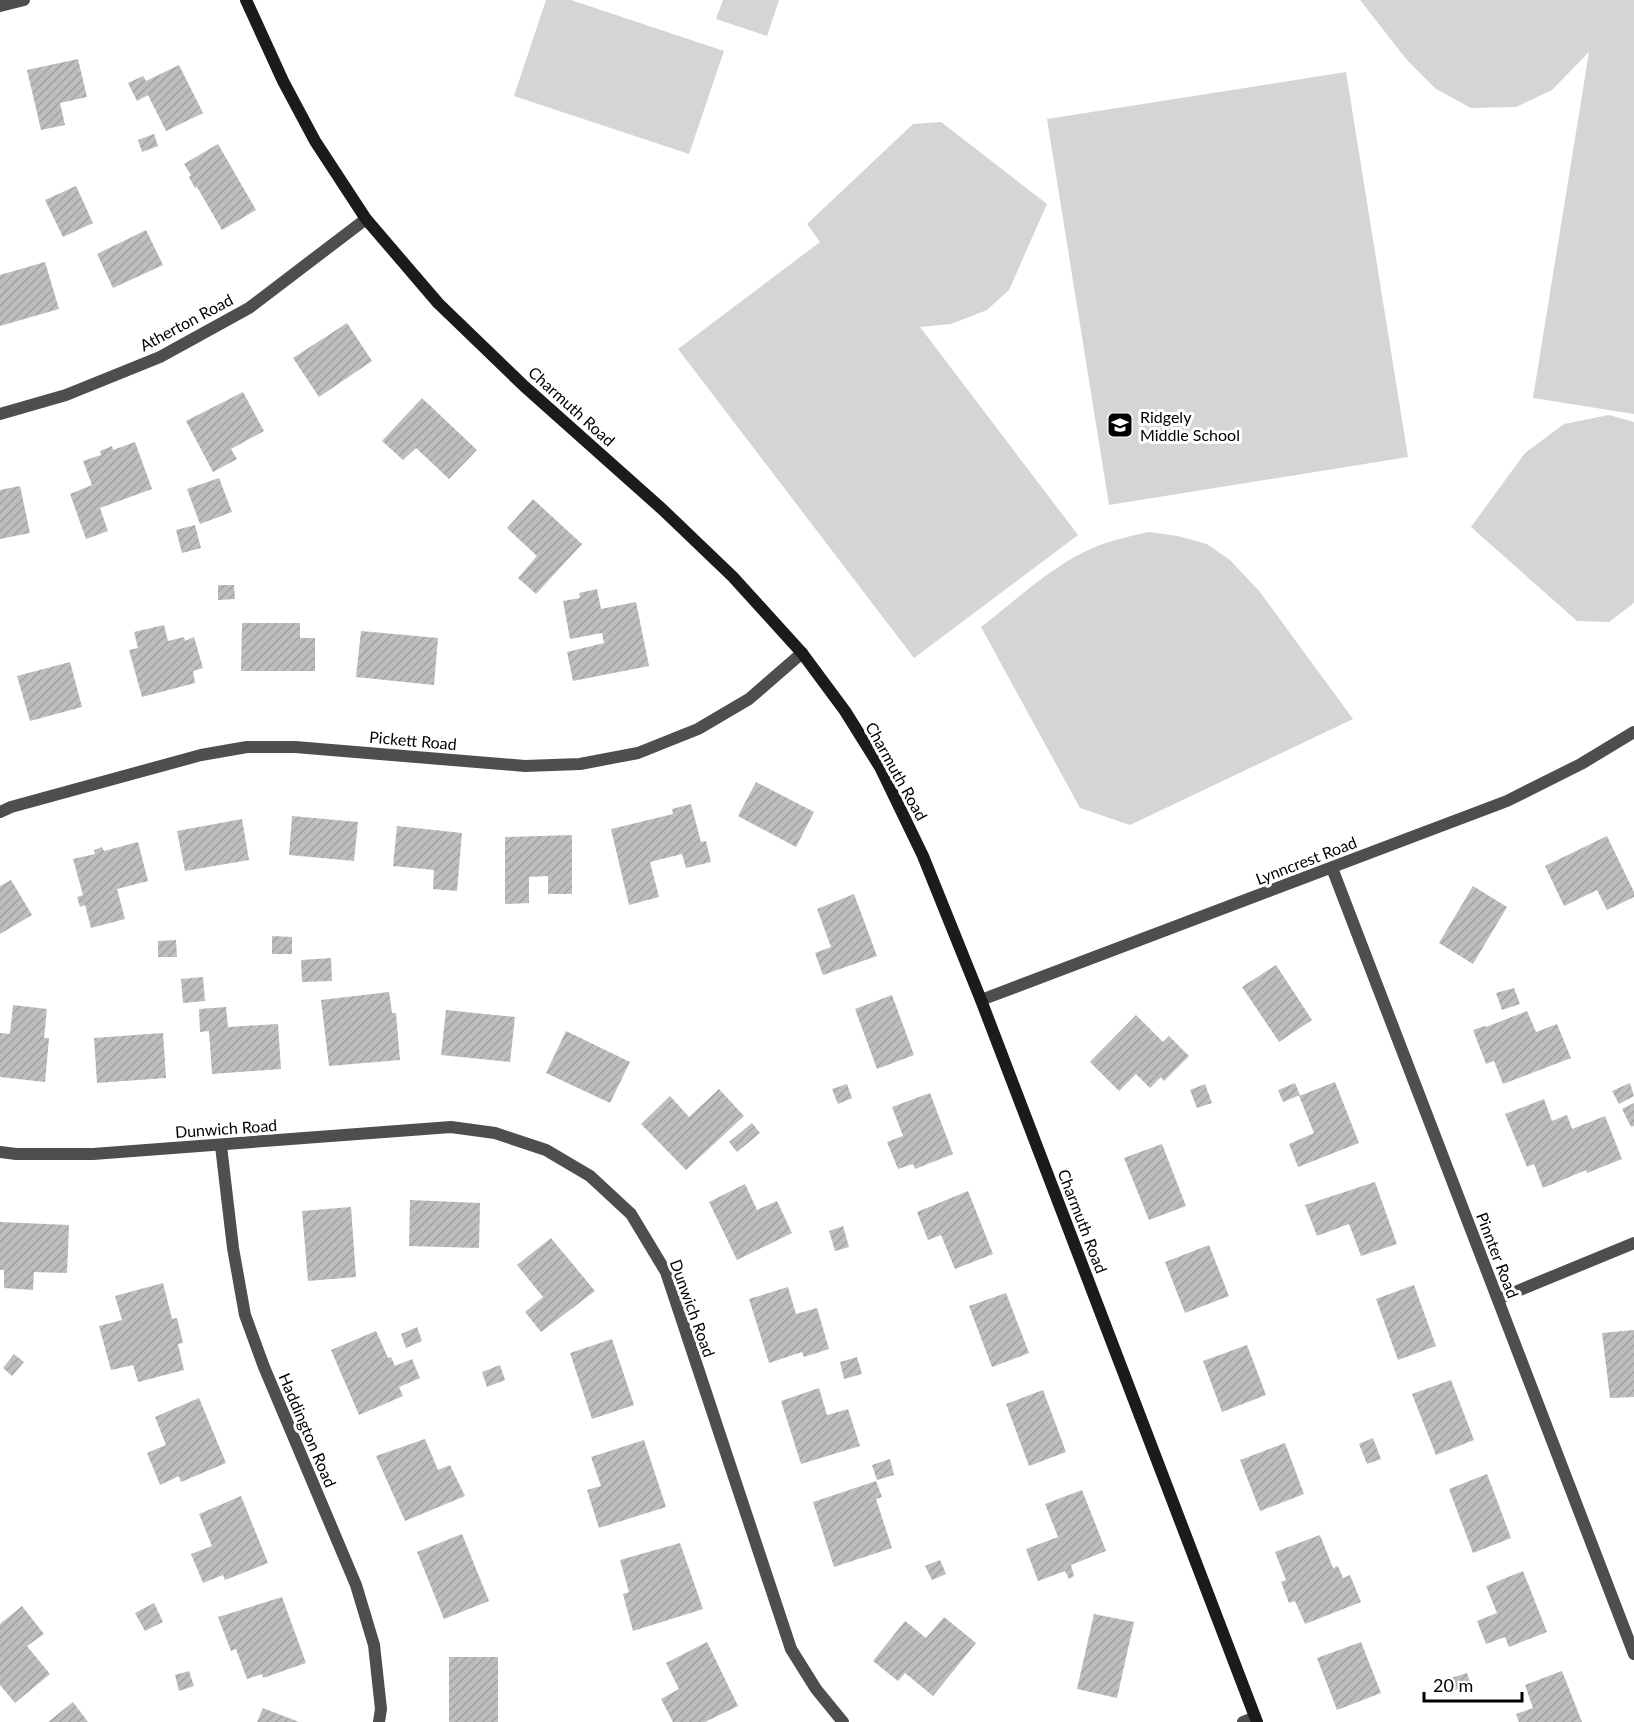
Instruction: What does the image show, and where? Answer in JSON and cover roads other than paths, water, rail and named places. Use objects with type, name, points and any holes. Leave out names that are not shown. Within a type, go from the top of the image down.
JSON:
[{"type":"street","points":[[0,6],[24,0]]},
{"type":"street","name":"Charmuth Road","points":[[246,0],[283,81],[315,141],[366,219],[438,303],[524,386],[662,509],[733,577],[802,653],[845,711],[880,767],[923,856],[981,1000],[1256,1719]]},
{"type":"street","name":"Atherton Road","points":[[0,414],[66,395],[160,357],[249,308],[366,219]]},
{"type":"street","name":"Pickett Road","points":[[0,812],[11,807],[201,755],[247,747],[295,747],[525,766],[580,764],[638,753],[698,729],[749,699],[802,653]]},
{"type":"street","name":"Lynncrest Road","points":[[981,1000],[1507,801],[1581,764],[1634,732]]},
{"type":"street","name":"Pinnter Road","points":[[1332,868],[1634,1654]]},
{"type":"street","name":"Dunwich Road","points":[[0,1152],[93,1154],[451,1127],[495,1133],[546,1150],[590,1176],[631,1214],[666,1272],[791,1648],[816,1689],[843,1722]]},
{"type":"street","name":"Haddington Road","points":[[221,1146],[233,1248],[245,1315],[264,1367],[356,1585],[374,1645],[381,1709],[379,1722]]},
{"type":"street","points":[[1498,1299],[1634,1243]]},
{"type":"street","points":[[1243,1722],[1256,1719]]},
{"type":"place","name":"Ridgely Middle School","points":[[1120,425]]}]
